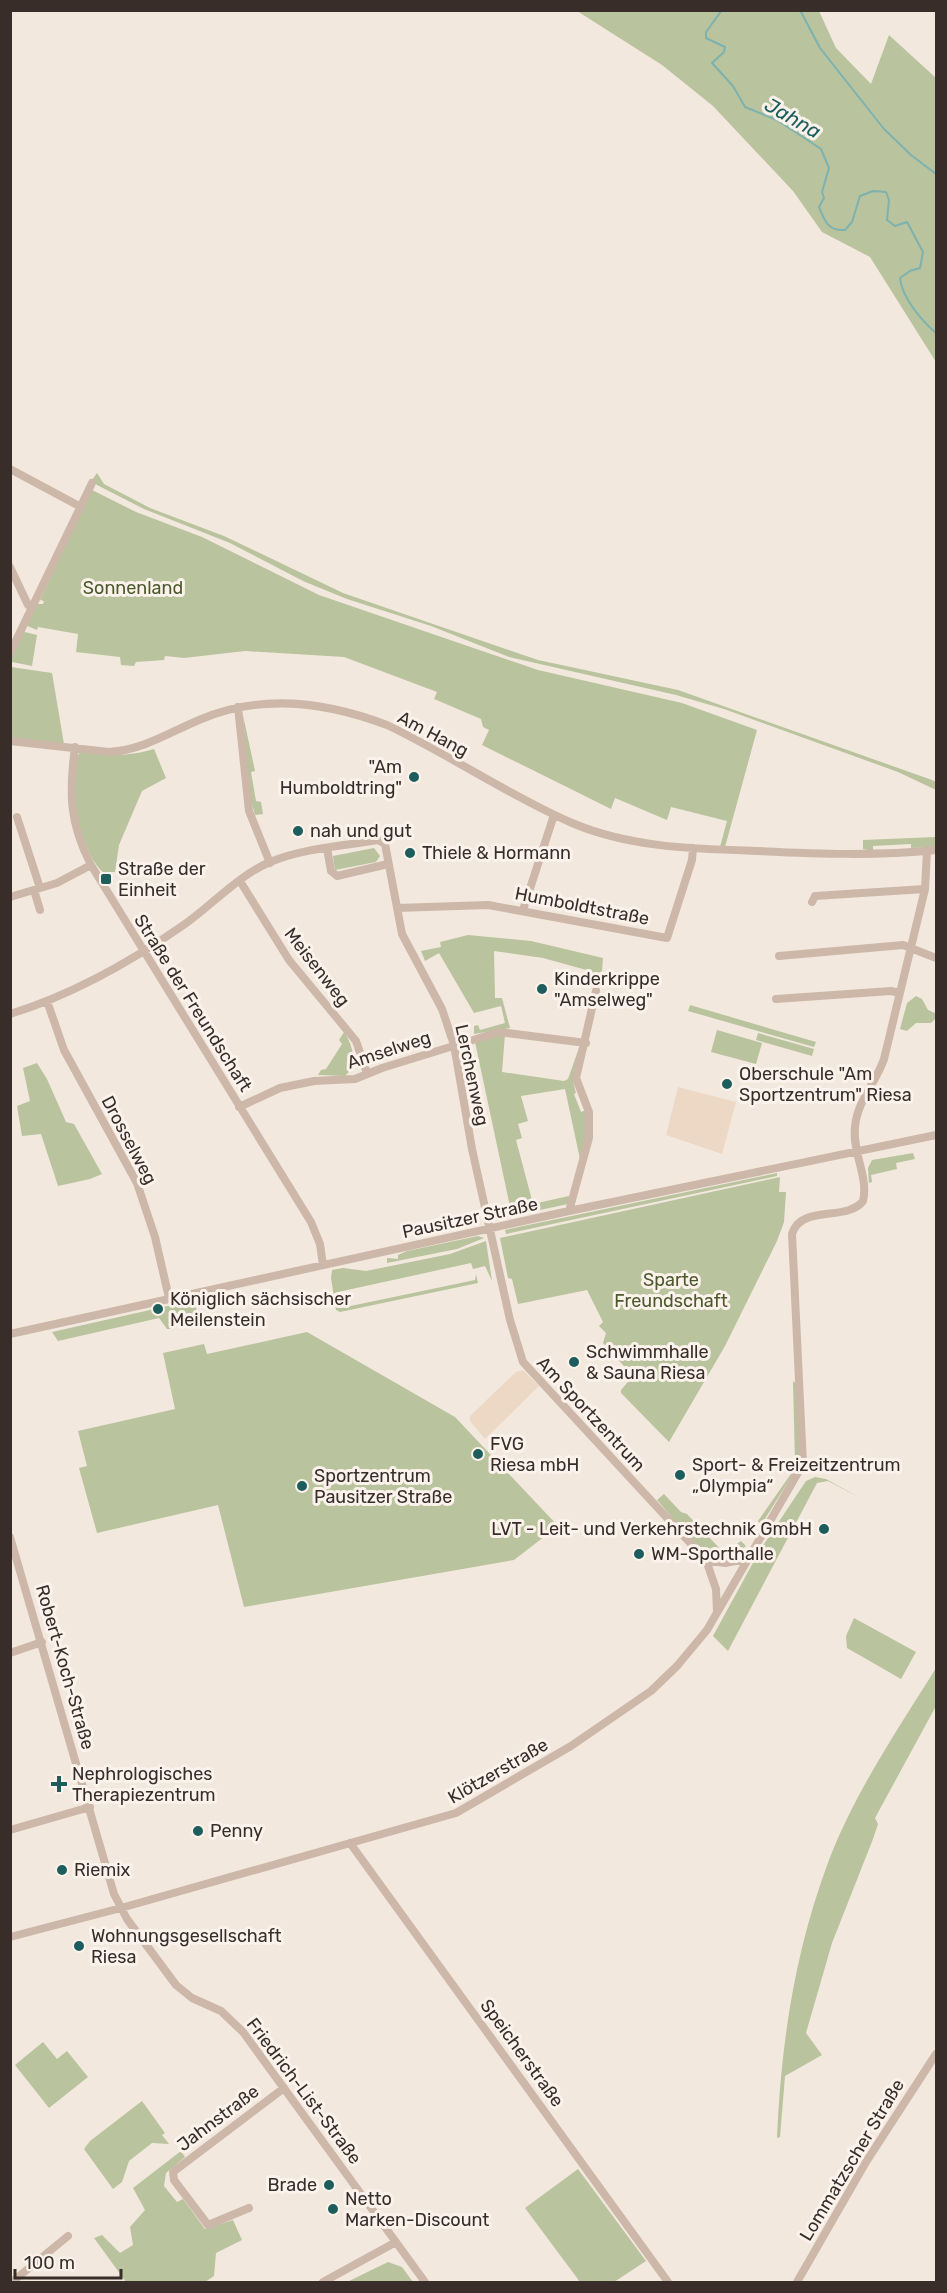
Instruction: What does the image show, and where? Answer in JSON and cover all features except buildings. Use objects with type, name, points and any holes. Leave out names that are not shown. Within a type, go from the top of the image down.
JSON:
[{"type":"street","points":[[10,469],[81,507]]},
{"type":"street","points":[[10,653],[31,605],[36,601],[92,483]]},
{"type":"street","points":[[10,567],[28,605],[31,605]]},
{"type":"street","name":"Am Hang","points":[[10,741],[109,752],[141,747],[200,720],[238,707],[291,703],[359,715],[399,731],[554,814],[613,837],[658,846],[762,851],[862,855],[936,850]]},
{"type":"street","points":[[238,707],[249,811],[270,863]]},
{"type":"street","name":"Straße der Freundschaft","points":[[75,747],[70,806],[78,840],[91,865],[310,1222],[320,1244],[323,1265]]},
{"type":"street","points":[[523,909],[554,814]]},
{"type":"street","points":[[17,817],[37,889],[40,910]]},
{"type":"street","name":"Lerchenweg","points":[[331,848],[378,840],[385,844],[398,923],[406,946],[442,1009],[454,1045],[468,1131],[490,1229]]},
{"type":"street","points":[[10,1014],[92,981],[186,924],[240,881],[270,863],[331,848],[331,872],[337,876],[388,864]]},
{"type":"street","name":"Humboldtstraße","points":[[397,908],[470,904],[523,909],[667,938],[692,860],[693,848]]},
{"type":"street","points":[[856,1153],[854,1139],[856,1114],[879,1072],[925,888],[927,851]]},
{"type":"street","points":[[10,897],[37,889],[91,865]]},
{"type":"street","name":"Meisenweg","points":[[240,881],[289,960],[356,1041],[367,1073]]},
{"type":"street","points":[[813,902],[814,896],[925,888]]},
{"type":"street","points":[[778,956],[903,945],[936,958]]},
{"type":"street","points":[[776,999],[891,991],[900,993]]},
{"type":"street","points":[[569,1211],[589,1138],[589,1112],[576,1077],[586,1043],[596,992]]},
{"type":"street","name":"Drosselweg","points":[[46,1001],[64,1050],[141,1192],[169,1298]]},
{"type":"street","name":"Amselweg","points":[[239,1107],[280,1088],[314,1081],[350,1080],[502,1031],[586,1043]]},
{"type":"street","name":"Pausitzer Straße","points":[[10,1334],[569,1211],[936,1135]]},
{"type":"street","name":"Klötzerstraße","points":[[10,1937],[456,1813],[571,1746],[651,1692],[688,1653],[717,1614],[746,1559],[803,1464],[792,1234],[795,1226],[803,1220],[854,1209],[861,1204],[865,1191],[856,1153]]},
{"type":"street","name":"Am Sportzentrum","points":[[490,1229],[510,1320],[525,1366],[706,1560],[716,1589],[717,1614]]},
{"type":"street","name":"Robert-Koch-Straße","points":[[10,1537],[114,1894],[121,1908]]},
{"type":"street","points":[[706,1560],[725,1563],[746,1559]]},
{"type":"street","points":[[10,1653],[42,1642]]},
{"type":"street","points":[[10,1830],[90,1807]]},
{"type":"street","name":"Speicherstraße","points":[[350,1843],[668,2283]]},
{"type":"street","name":"Friedrich-List-Straße","points":[[121,1908],[176,1985],[192,1998],[214,2007],[231,2019],[284,2088],[425,2283]]},
{"type":"street","name":"Lommatzscher Straße","points":[[796,2283],[866,2162],[936,2054]]},
{"type":"street","name":"Jahnstraße","points":[[249,2208],[208,2225],[174,2180],[173,2172],[284,2088]]},
{"type":"street","points":[[12,2283],[68,2236]]},
{"type":"street","points":[[323,2283],[396,2242]]},
{"type":"green space","points":[[577,11],[819,11],[836,48],[871,84],[889,35],[936,78],[936,362],[870,257],[822,232],[793,191],[713,106],[662,65]]},
{"type":"green space","points":[[97,473],[104,484],[150,508],[224,536],[343,593],[538,660],[678,690],[932,780],[936,782],[936,790],[898,772],[724,709],[676,695],[509,657],[431,626],[347,599],[303,581],[230,543],[144,509],[97,485],[92,480]]},
{"type":"green space","name":"Sonnenland","points":[[92,490],[136,512],[202,537],[319,595],[538,670],[682,703],[757,730],[725,847],[720,847],[727,821],[671,807],[667,820],[615,798],[611,809],[482,745],[489,730],[483,727],[481,719],[434,699],[437,692],[344,657],[245,651],[184,658],[165,656],[164,660],[136,662],[134,666],[121,665],[120,657],[76,652],[78,634],[38,627],[37,630],[25,625],[38,604],[43,604],[44,601],[40,600]]},
{"type":"green space","points":[[25,632],[37,635],[32,666],[12,662],[11,659],[20,635]]},
{"type":"green space","points":[[11,667],[52,673],[64,744],[11,738]]},
{"type":"green space","points":[[243,715],[255,771],[251,772],[256,801],[261,802],[263,814],[255,815],[249,793]]},
{"type":"green space","points":[[154,749],[166,778],[142,791],[119,845],[115,872],[103,872],[88,849],[77,813],[73,777],[75,762],[81,751],[118,755]]},
{"type":"green space","points":[[936,837],[936,847],[911,848],[911,844],[873,846],[873,851],[863,849],[863,840]]},
{"type":"green space","points":[[374,848],[380,856],[376,862],[335,870],[333,856]]},
{"type":"green space","points":[[468,935],[531,941],[603,958],[602,971],[591,977],[590,971],[543,958],[494,951],[495,998],[502,998],[510,1028],[474,1034],[474,1026],[478,1025],[480,1030],[505,1023],[501,1006],[474,1013],[439,953],[425,961],[421,951],[441,947],[440,942]]},
{"type":"green space","points":[[916,996],[922,999],[928,1010],[935,1013],[936,1018],[931,1023],[916,1023],[907,1031],[900,1029],[907,1003]]},
{"type":"green space","points":[[690,1005],[816,1042],[814,1047],[688,1011]]},
{"type":"green space","points":[[717,1030],[762,1043],[756,1064],[711,1052]]},
{"type":"green space","points":[[344,1032],[353,1054],[349,1071],[345,1076],[318,1075],[321,1070],[326,1069],[342,1044],[339,1040]]},
{"type":"green space","points":[[758,1033],[814,1049],[812,1056],[756,1040]]},
{"type":"green space","points":[[505,1034],[502,1072],[564,1081],[568,1079],[580,1045],[573,1081],[576,1093],[574,1094],[581,1112],[586,1110],[586,1139],[580,1159],[565,1089],[521,1096],[528,1121],[518,1124],[522,1138],[516,1140],[533,1204],[569,1196],[568,1204],[512,1216],[475,1042]]},
{"type":"green space","points":[[37,1063],[47,1079],[66,1122],[74,1124],[102,1174],[58,1186],[41,1134],[22,1136],[17,1106],[30,1101],[23,1068]]},
{"type":"green space","points":[[913,1153],[915,1159],[896,1163],[897,1169],[871,1175],[872,1182],[869,1183],[868,1168],[872,1160]]},
{"type":"green space","points":[[777,1173],[777,1176],[506,1234],[505,1230]]},
{"type":"green space","name":"Sparte Freundschaft","points":[[780,1177],[779,1192],[786,1192],[784,1222],[777,1241],[725,1346],[669,1442],[621,1393],[633,1376],[603,1343],[606,1333],[599,1326],[603,1322],[587,1290],[518,1304],[512,1279],[508,1278],[500,1238]]},
{"type":"green space","points":[[478,1236],[484,1238],[457,1249],[387,1263],[387,1258],[398,1259],[398,1255],[407,1251]]},
{"type":"green space","points":[[486,1241],[492,1281],[485,1266],[473,1269],[471,1263],[338,1292],[341,1308],[475,1280],[476,1274],[478,1283],[340,1312],[336,1310],[332,1270],[343,1268],[366,1271],[450,1254]]},
{"type":"green space","points":[[190,1301],[195,1305],[200,1322],[196,1318],[173,1323],[174,1329],[167,1329],[159,1318],[58,1341],[52,1332]]},
{"type":"green space","name":"Sportzentrum Pausitzer Straße","points":[[307,1332],[455,1417],[558,1526],[514,1560],[244,1607],[218,1505],[97,1533],[79,1468],[87,1466],[78,1431],[175,1409],[163,1353],[204,1344],[207,1354]]},
{"type":"green space","points":[[793,1381],[797,1384],[800,1451],[798,1466],[761,1525],[758,1521],[793,1471],[795,1463]]},
{"type":"green space","points":[[815,1477],[826,1479],[860,1498],[828,1481],[817,1483],[728,1651],[713,1636],[760,1550],[806,1481]]},
{"type":"green space","points":[[664,1494],[681,1512],[687,1514],[724,1553],[741,1541],[746,1546],[733,1554],[720,1555],[708,1552],[686,1534],[657,1500]]},
{"type":"green space","points":[[854,1618],[916,1652],[901,1679],[847,1648],[846,1636]]},
{"type":"green space","points":[[936,1668],[936,1706],[875,1818],[878,1824],[873,1839],[832,1943],[806,2033],[822,2055],[785,2076],[780,2137],[777,2138],[786,2032],[799,1962],[817,1894],[851,1810],[878,1761]]},
{"type":"green space","points":[[43,2042],[57,2059],[67,2051],[88,2077],[49,2108],[15,2065]]},
{"type":"green space","points":[[142,2101],[165,2133],[162,2135],[169,2144],[152,2143],[129,2161],[122,2182],[113,2189],[84,2149],[90,2141]]},
{"type":"green space","points":[[181,2151],[185,2157],[166,2173],[164,2186],[177,2202],[183,2199],[205,2229],[233,2220],[242,2240],[216,2253],[214,2276],[205,2282],[126,2282],[94,2238],[102,2235],[120,2253],[133,2245],[130,2227],[145,2210],[133,2188]]},
{"type":"green space","points":[[578,2169],[646,2261],[614,2282],[580,2282],[525,2208]]},
{"type":"green space","points":[[388,2262],[402,2267],[413,2282],[347,2282]]},
{"type":"shaded area","points":[[678,1087],[736,1102],[722,1154],[666,1135]]},
{"type":"shaded area","points":[[523,1370],[539,1386],[485,1439],[470,1421],[470,1416],[516,1372]]},
{"type":"waterway","name":"Jahna","points":[[722,10],[706,32],[706,38],[725,47],[724,52],[712,63],[733,86],[745,107],[777,120],[821,149],[829,168],[822,192],[824,198],[819,207],[825,221],[831,227],[845,230],[852,222],[860,196],[873,191],[886,192],[889,200],[887,220],[895,226],[907,222],[923,252],[920,268],[900,278],[904,293],[936,333]]},
{"type":"waterway","points":[[800,10],[820,48],[884,129],[911,155],[936,174]]},
{"type":"place","name":"\"Am Humboldtring\"","points":[[414,777]]},
{"type":"place","name":"nah und gut","points":[[298,831]]},
{"type":"place","name":"Thiele & Hormann","points":[[410,853]]},
{"type":"place","name":"Straße der Einheit","points":[[106,879]]},
{"type":"place","name":"Kinderkrippe \"Amselweg\"","points":[[542,989]]},
{"type":"place","name":"Oberschule \"Am Sportzentrum\" Riesa","points":[[727,1084]]},
{"type":"place","name":"Königlich sächsischer Meilenstein","points":[[158,1309]]},
{"type":"place","name":"Schwimmhalle & Sauna Riesa","points":[[574,1362]]},
{"type":"place","name":"FVG Riesa mbH","points":[[478,1454]]},
{"type":"place","name":"Sport- & Freizeitzentrum „Olympia“","points":[[680,1475]]},
{"type":"place","name":"Sportzentrum Pausitzer Straße","points":[[302,1486]]},
{"type":"place","name":"LVT - Leit- und Verkehrstechnik GmbH","points":[[824,1529]]},
{"type":"place","name":"WM-Sporthalle","points":[[639,1554]]},
{"type":"place","name":"Nephrologisches Therapiezentrum","points":[[59,1784]]},
{"type":"place","name":"Penny","points":[[198,1831]]},
{"type":"place","name":"Riemix","points":[[62,1870]]},
{"type":"place","name":"Wohnungsgesellschaft Riesa","points":[[79,1946]]},
{"type":"place","name":"Brade","points":[[329,2185]]},
{"type":"place","name":"Netto Marken-Discount","points":[[333,2209]]}]
